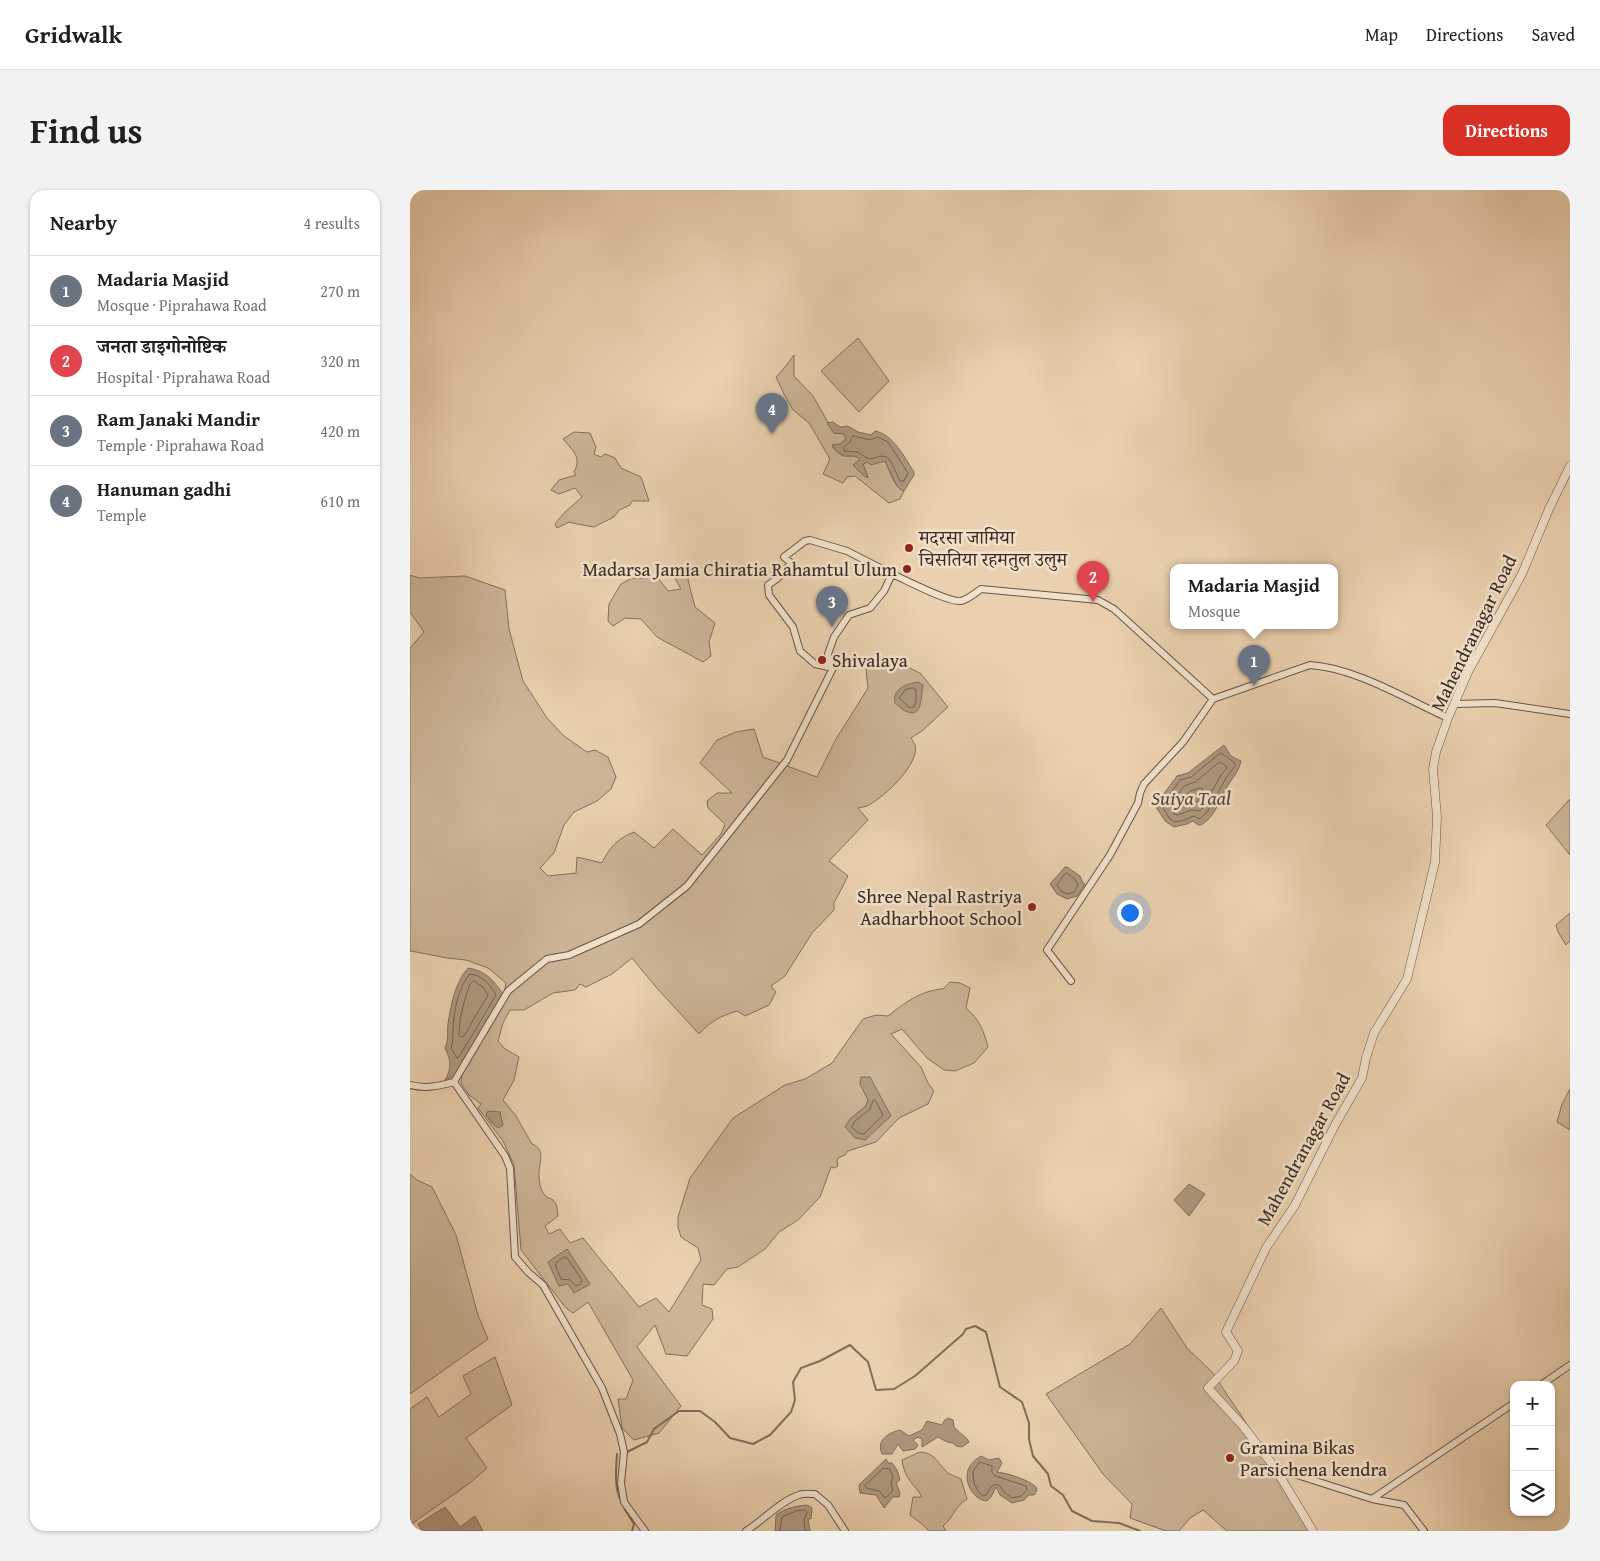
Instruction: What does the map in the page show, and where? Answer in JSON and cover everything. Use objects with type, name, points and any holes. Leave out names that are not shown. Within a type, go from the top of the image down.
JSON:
[{"type":"street","name":"Mahendranagar Road","points":[[1313,1531],[1275,1468],[1243,1426],[1208,1388],[1234,1361],[1238,1351],[1226,1332],[1266,1248],[1295,1205],[1362,1078],[1374,1032],[1407,979],[1435,862],[1437,817],[1433,769],[1436,752],[1448,718],[1469,670],[1522,574],[1549,509],[1570,466]]},
{"type":"street","points":[[833,668],[815,664],[800,651],[793,627],[769,595],[768,585],[778,578],[791,563],[784,558],[805,541],[810,540],[847,551],[892,574],[959,602],[982,589],[1098,600],[1114,609],[1214,699]]},
{"type":"street","points":[[833,668],[828,654],[834,637],[849,615],[870,608],[884,591],[892,574]]},
{"type":"street","points":[[1070,981],[1047,950],[1110,855],[1138,803],[1144,784],[1183,742],[1214,699],[1310,665],[1325,666],[1355,674],[1448,718]]},
{"type":"street","points":[[410,1085],[416,1087],[436,1087],[454,1082],[508,991],[520,980],[547,959],[569,955],[639,924],[687,886],[788,760],[833,668]]},
{"type":"street","points":[[1455,704],[1495,703],[1570,714]]},
{"type":"street","points":[[454,1082],[505,1156],[510,1168],[514,1257],[543,1285],[602,1388],[620,1434],[624,1452],[621,1483],[624,1502],[645,1531]]},
{"type":"street","points":[[1547,1381],[1570,1365]]},
{"type":"street","points":[[1372,1499],[1510,1406]]},
{"type":"street","points":[[1262,1468],[1275,1468],[1372,1499],[1404,1505],[1424,1531]]},
{"type":"street","points":[[746,1531],[790,1499],[801,1494],[815,1494],[828,1506],[845,1531]]},
{"type":"shaded area","points":[[858,338],[889,381],[859,412],[821,371]]},
{"type":"shaded area","points":[[794,355],[794,376],[813,396],[834,433],[845,434],[846,439],[840,444],[832,446],[840,454],[861,459],[854,466],[868,477],[863,464],[885,461],[894,482],[904,491],[900,499],[889,503],[855,476],[847,477],[843,483],[823,474],[830,459],[809,423],[793,410],[776,377]]},
{"type":"shaded area","points":[[574,432],[590,433],[596,447],[594,454],[601,457],[605,454],[615,458],[621,468],[641,477],[649,501],[632,501],[630,505],[619,510],[614,517],[594,527],[569,522],[557,528],[555,524],[563,514],[582,497],[575,488],[559,494],[551,490],[559,480],[576,475],[574,472],[577,458],[563,439]]},
{"type":"shaded area","points":[[668,566],[687,567],[690,570],[688,580],[695,607],[715,623],[709,642],[711,656],[703,662],[657,637],[641,619],[625,618],[613,626],[608,621],[609,604],[621,584],[632,578],[658,578],[668,591],[681,589]]},
{"type":"shaded area","points":[[410,575],[419,578],[465,576],[505,590],[509,629],[523,681],[547,718],[564,736],[587,752],[595,750],[608,757],[616,777],[611,789],[597,801],[574,812],[564,825],[554,853],[540,868],[548,876],[576,873],[577,857],[602,863],[615,844],[623,837],[634,832],[654,848],[673,829],[702,855],[721,834],[725,824],[708,808],[707,801],[717,793],[732,793],[700,763],[717,740],[736,732],[754,729],[763,757],[817,777],[836,739],[868,688],[866,669],[887,657],[920,673],[948,707],[922,731],[911,738],[915,745],[915,753],[907,770],[900,779],[876,801],[868,806],[858,808],[868,820],[829,861],[848,876],[834,903],[834,910],[812,933],[785,976],[771,986],[776,992],[769,1005],[745,1016],[737,1011],[725,1015],[712,1022],[699,1034],[632,958],[612,974],[586,987],[580,984],[575,990],[553,993],[524,1010],[510,1010],[503,1023],[498,1041],[505,1049],[519,1057],[514,1080],[503,1100],[516,1116],[532,1144],[537,1146],[541,1153],[539,1179],[541,1188],[543,1193],[553,1200],[557,1206],[558,1216],[545,1226],[549,1234],[560,1229],[570,1243],[583,1238],[639,1307],[656,1298],[669,1312],[701,1260],[698,1248],[681,1237],[678,1227],[678,1217],[690,1178],[733,1118],[785,1085],[805,1079],[832,1063],[863,1019],[876,1015],[888,1016],[914,998],[928,992],[943,989],[950,982],[960,983],[970,988],[966,1008],[980,1026],[988,1047],[974,1063],[955,1071],[944,1070],[927,1058],[902,1029],[891,1034],[921,1067],[934,1091],[928,1104],[899,1118],[876,1142],[848,1151],[845,1155],[838,1158],[838,1166],[831,1167],[820,1197],[798,1220],[779,1232],[765,1249],[738,1267],[727,1269],[714,1285],[703,1284],[702,1305],[712,1309],[713,1319],[687,1356],[666,1354],[655,1325],[637,1347],[681,1406],[659,1433],[634,1440],[622,1428],[618,1399],[626,1399],[633,1380],[588,1302],[573,1313],[566,1308],[521,1250],[514,1165],[503,1141],[478,1108],[481,1104],[469,1095],[461,1083],[462,1069],[503,1000],[506,983],[488,968],[466,960],[410,952],[410,648],[424,632],[410,612]],"holes":[[[868,1100],[866,1140],[850,1119],[866,1106]]]},
{"type":"shaded area","points":[[1570,799],[1570,855],[1546,825]]},
{"type":"shaded area","points":[[1570,913],[1570,941],[1566,945],[1556,925]]},
{"type":"shaded area","points":[[1570,1089],[1570,1130],[1557,1122],[1562,1104]]},
{"type":"shaded area","points":[[410,1174],[417,1180],[432,1187],[456,1235],[478,1315],[488,1339],[410,1394]]},
{"type":"shaded area","points":[[1161,1308],[1187,1348],[1212,1372],[1267,1454],[1314,1531],[1227,1531],[1203,1510],[1190,1518],[1179,1531],[1166,1531],[1130,1518],[1132,1504],[1103,1474],[1046,1394],[1130,1344]]},
{"type":"shaded area","points":[[495,1357],[512,1405],[466,1438],[487,1468],[470,1483],[410,1525],[410,1409],[427,1397],[439,1417],[471,1394],[463,1376]]},
{"type":"shaded area","points":[[920,1452],[932,1456],[947,1472],[961,1479],[967,1499],[959,1505],[943,1526],[946,1531],[929,1531],[910,1515],[913,1497],[922,1497],[907,1477],[902,1460]]},
{"type":"water","points":[[833,422],[840,427],[848,426],[858,432],[871,435],[875,431],[888,437],[902,453],[914,472],[904,491],[897,486],[885,461],[871,465],[867,462],[863,464],[868,478],[853,465],[860,459],[853,456],[844,456],[836,451],[832,445],[840,444],[846,439],[844,434],[834,433],[827,423]]},
{"type":"water","points":[[918,682],[923,685],[921,699],[919,708],[913,713],[902,709],[895,703],[895,698],[898,690]]},
{"type":"water","name":"Suiya Taal","points":[[1224,745],[1231,756],[1241,761],[1237,772],[1211,817],[1201,825],[1193,821],[1174,827],[1165,821],[1156,807],[1177,776],[1188,773]]},
{"type":"water","points":[[1065,867],[1080,876],[1085,884],[1077,896],[1067,899],[1057,894],[1050,884]]},
{"type":"water","points":[[468,968],[480,971],[496,984],[503,994],[454,1076],[445,1080],[450,1068],[449,1056],[445,1048],[454,994]]},
{"type":"water","points":[[861,1077],[870,1077],[891,1116],[865,1140],[855,1138],[845,1127],[850,1119],[866,1106],[868,1100],[860,1084]]},
{"type":"water","points":[[487,1112],[500,1112],[503,1125],[498,1128],[491,1122],[486,1115]]},
{"type":"water","points":[[1189,1184],[1205,1194],[1189,1216],[1174,1200]]},
{"type":"water","points":[[567,1249],[590,1284],[574,1293],[568,1284],[559,1286],[548,1262]]},
{"type":"water","points":[[948,1418],[953,1420],[954,1427],[969,1442],[962,1447],[938,1437],[922,1447],[922,1439],[918,1437],[913,1440],[918,1445],[915,1449],[903,1451],[898,1444],[892,1454],[882,1454],[882,1441],[887,1435],[900,1430],[909,1436],[922,1430],[927,1421],[942,1425]]},
{"type":"water","points":[[981,1456],[989,1460],[999,1458],[1002,1463],[997,1472],[1012,1475],[1034,1485],[1037,1488],[1034,1495],[1029,1495],[1024,1500],[1012,1503],[1000,1495],[996,1487],[987,1501],[978,1498],[969,1486],[967,1475],[970,1466]]},
{"type":"water","points":[[886,1459],[897,1470],[900,1480],[896,1483],[900,1493],[899,1497],[893,1497],[884,1508],[876,1495],[860,1493],[859,1485]]},
{"type":"water","points":[[807,1505],[812,1508],[811,1519],[808,1519],[810,1531],[775,1531],[776,1515],[791,1508]]},
{"type":"water","points":[[445,1507],[460,1527],[475,1516],[483,1531],[422,1531],[418,1524]]},
{"type":"waterway","points":[[627,1452],[647,1442],[654,1429],[679,1411],[700,1411],[715,1422],[730,1438],[753,1444],[770,1435],[791,1412],[795,1400],[793,1382],[801,1368],[820,1361],[850,1345],[868,1362],[876,1390],[894,1389],[915,1376],[963,1334],[966,1329],[975,1326],[986,1332],[1000,1387],[1022,1402],[1029,1423],[1029,1439],[1033,1456],[1048,1474],[1051,1486],[1063,1495],[1072,1511],[1092,1521],[1119,1523],[1140,1531]]},
{"type":"waterway","points":[[617,1454],[616,1484],[621,1501]]},
{"type":"waterway","points":[[624,1508],[634,1524],[632,1531]]},
{"type":"place","name":"Hanuman gadhi","points":[[772,434]]},
{"type":"place","name":"मदरसा जामिया चिसतिया रहमतुल उलुम","points":[[909,548]]},
{"type":"place","name":"Madarsa Jamia Chiratia Rahamtul Ulum","points":[[907,569]]},
{"type":"place","name":"जनता डाइगोनोष्टिक","points":[[1093,602]]},
{"type":"place","name":"Ram Janaki Mandir","points":[[832,627]]},
{"type":"place","name":"Shivalaya","points":[[822,660]]},
{"type":"place","name":"Madaria Masjid","points":[[1254,686]]},
{"type":"place","name":"Shree Nepal Rastriya Aadharbhoot School","points":[[1032,907]]},
{"type":"place","name":"Gramina Bikas Parsichena kendra","points":[[1230,1458]]}]
